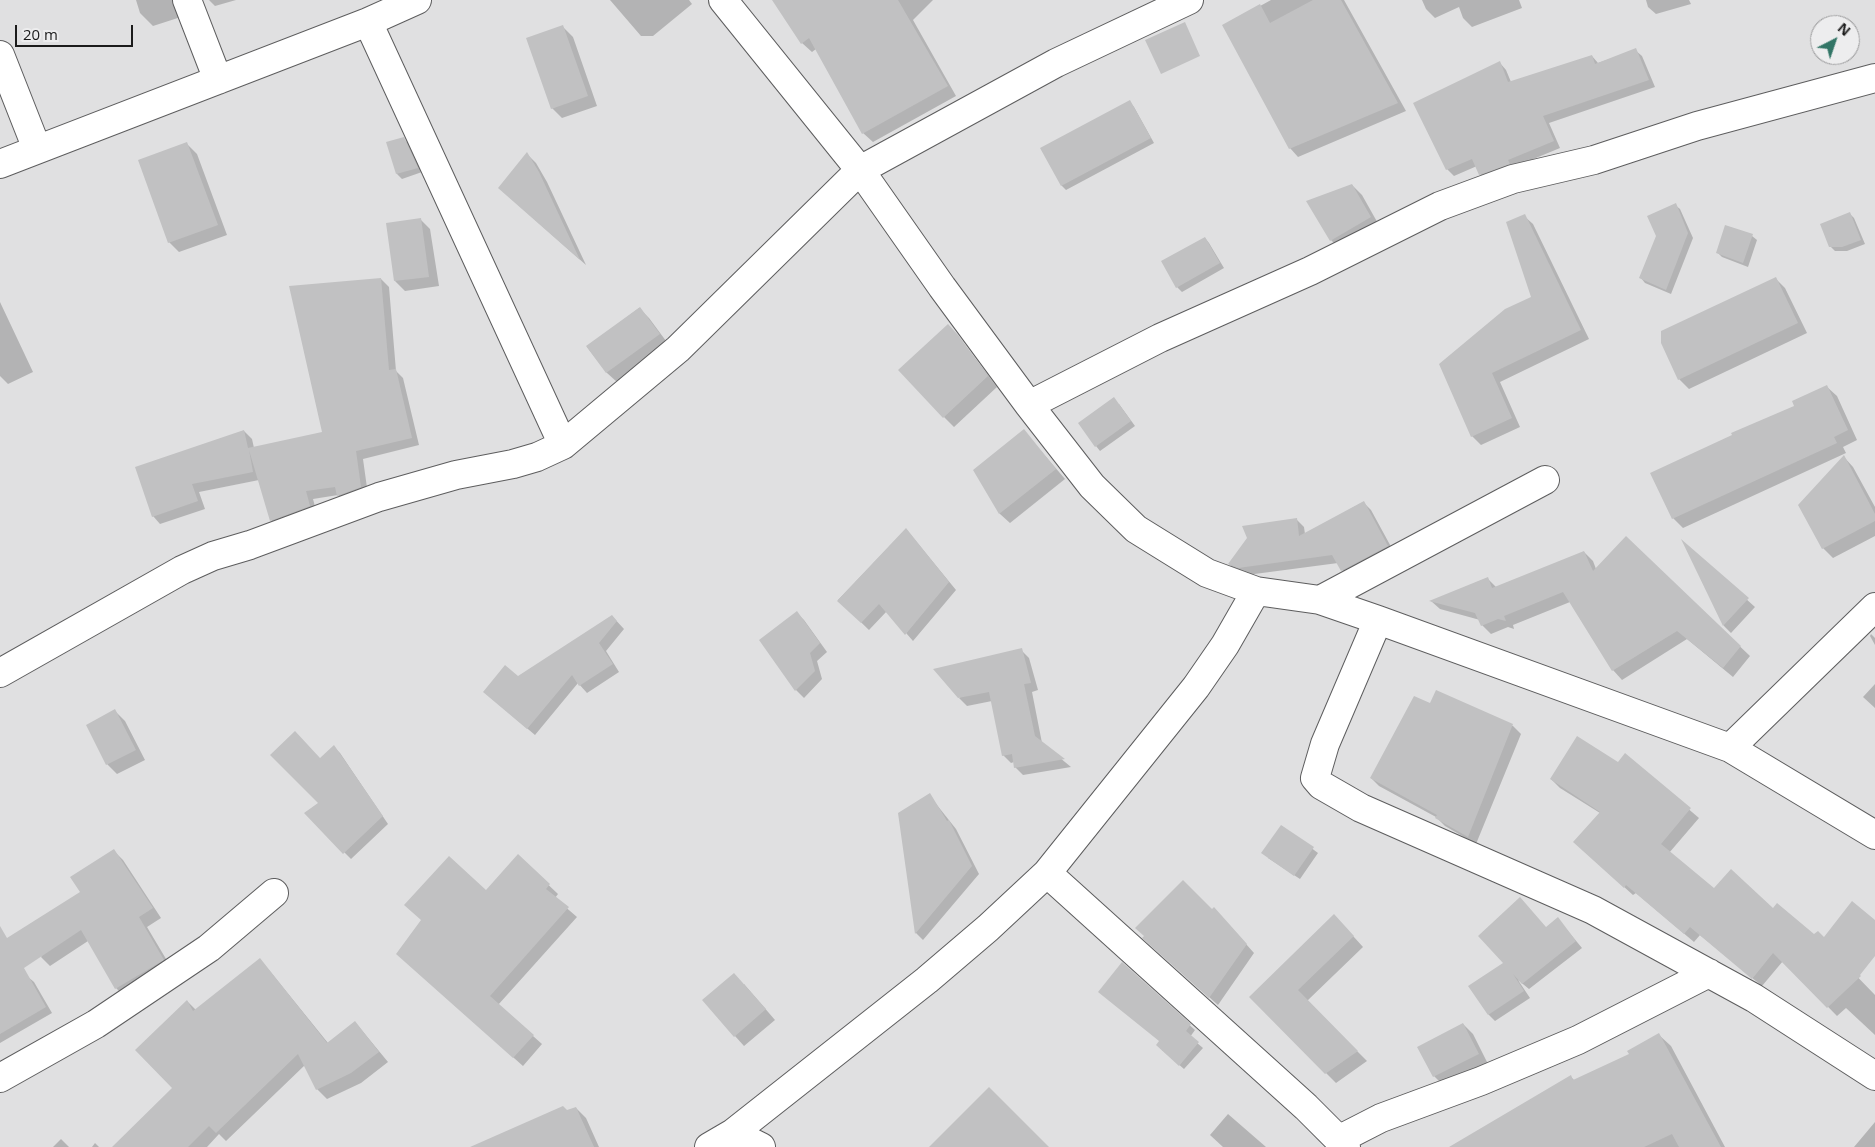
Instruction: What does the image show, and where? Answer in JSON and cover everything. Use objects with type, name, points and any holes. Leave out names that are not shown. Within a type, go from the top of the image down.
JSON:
[{"type":"street","points":[[187,0],[218,80]]},
{"type":"street","points":[[0,164],[368,22],[418,0]]},
{"type":"street","points":[[724,0],[860,170],[942,287],[1092,486],[1136,529],[1207,573],[1256,591],[1320,600],[1730,748],[1875,835]]},
{"type":"street","points":[[0,674],[174,575],[213,556],[250,545],[378,498],[456,475],[538,457],[563,444],[678,349],[860,170],[1056,63],[1189,0]]},
{"type":"street","points":[[368,22],[563,444]]},
{"type":"street","points":[[0,55],[37,149]]},
{"type":"street","points":[[1030,405],[1160,338],[1310,271],[1440,206],[1514,179],[1594,160],[1697,126],[1875,78]]},
{"type":"street","points":[[1320,600],[1545,480]]},
{"type":"street","points":[[709,1147],[733,1133],[927,980],[988,928],[1047,873],[1196,687],[1225,645],[1256,591]]},
{"type":"street","points":[[1730,748],[1875,607]]},
{"type":"street","points":[[1378,620],[1325,744],[1315,778],[1321,785],[1361,808],[1593,910],[1754,998],[1875,1076]]},
{"type":"street","points":[[1047,873],[1343,1143],[1381,1118],[1578,1040],[1709,973]]},
{"type":"street","points":[[0,1078],[104,1018],[209,948],[274,894]]},
{"type":"street","points":[[733,1133],[760,1147]]},
{"type":"building","points":[[772,0],[898,0],[948,86],[862,134],[809,38],[801,44]]},
{"type":"building","points":[[1313,0],[1341,0],[1398,103],[1289,149],[1222,25],[1260,4],[1270,23]]},
{"type":"building","points":[[1185,22],[1200,56],[1161,74],[1145,40]]},
{"type":"building","points":[[563,25],[588,96],[551,109],[526,38]]},
{"type":"building","points":[[1636,48],[1649,80],[1543,116],[1554,141],[1508,160],[1510,164],[1479,175],[1472,159],[1446,170],[1413,103],[1500,61],[1508,82],[1592,55],[1595,64]]},
{"type":"building","points":[[1130,100],[1151,138],[1061,186],[1040,148]]},
{"type":"building","points":[[404,137],[418,168],[396,174],[386,142]]},
{"type":"building","points":[[187,142],[218,225],[168,243],[138,160]]},
{"type":"building","points":[[527,152],[539,172],[580,260],[498,188]]},
{"type":"building","points":[[1352,184],[1371,217],[1330,241],[1306,201]]},
{"type":"building","points":[[1676,203],[1688,233],[1666,290],[1639,278],[1656,236],[1647,216]]},
{"type":"building","points":[[1850,212],[1861,240],[1842,247],[1829,247],[1820,224]]},
{"type":"building","points":[[1525,214],[1581,330],[1492,373],[1512,418],[1471,437],[1439,364],[1505,309],[1531,297],[1506,222]]},
{"type":"building","points":[[421,218],[429,277],[394,281],[386,223]]},
{"type":"building","points":[[1725,225],[1753,234],[1743,263],[1716,253]]},
{"type":"building","points":[[1205,237],[1220,263],[1176,288],[1161,261]]},
{"type":"building","points":[[1776,277],[1798,323],[1678,380],[1661,343],[1661,331]]},
{"type":"building","points":[[381,278],[389,370],[396,369],[412,438],[356,451],[361,487],[337,496],[335,487],[306,491],[310,506],[270,521],[249,450],[253,472],[192,484],[198,501],[152,517],[135,467],[244,430],[248,448],[322,432],[289,286]]},
{"type":"building","points":[[640,307],[660,334],[606,373],[586,346]]},
{"type":"building","points":[[948,324],[988,376],[943,418],[898,370]]},
{"type":"building","points":[[1827,385],[1848,430],[1834,437],[1837,443],[1672,519],[1650,473],[1732,435],[1731,433],[1794,406],[1792,401]]},
{"type":"building","points":[[1114,397],[1131,421],[1095,447],[1078,423]]},
{"type":"building","points":[[1024,429],[1056,469],[999,514],[973,470]]},
{"type":"building","points":[[1844,455],[1875,514],[1875,521],[1822,549],[1798,505]]},
{"type":"building","points":[[1364,501],[1388,546],[1341,571],[1332,555],[1238,568],[1228,564],[1247,538],[1242,526],[1297,518],[1299,536]]},
{"type":"building","points":[[906,528],[949,582],[905,635],[879,604],[861,623],[837,601]]},
{"type":"building","points":[[1626,536],[1741,646],[1723,668],[1677,631],[1612,671],[1563,592],[1504,616],[1506,621],[1498,619],[1481,626],[1475,613],[1429,601],[1488,577],[1492,588],[1584,551],[1593,571]]},
{"type":"building","points":[[1681,539],[1749,598],[1723,626]]},
{"type":"building","points":[[797,611],[820,643],[810,653],[815,671],[795,691],[759,640]]},
{"type":"building","points":[[612,615],[617,621],[599,643],[613,664],[579,686],[572,675],[527,729],[483,692],[505,665],[518,676]]},
{"type":"building","points":[[1022,648],[1031,683],[1024,684],[1035,736],[1065,759],[1014,768],[1012,754],[1002,756],[989,692],[958,698],[933,669]]},
{"type":"building","points":[[1436,690],[1513,724],[1468,837],[1435,818],[1437,815],[1370,778],[1414,696],[1430,703]]},
{"type":"building","points":[[115,709],[136,750],[106,765],[86,725]]},
{"type":"building","points":[[295,731],[320,758],[334,745],[383,816],[343,854],[304,813],[318,803],[270,755]]},
{"type":"building","points":[[1577,736],[1618,762],[1625,753],[1691,808],[1661,844],[1714,888],[1731,869],[1773,908],[1777,903],[1814,934],[1818,931],[1824,937],[1852,901],[1875,920],[1875,956],[1861,976],[1827,1008],[1773,953],[1752,979],[1690,927],[1684,934],[1626,885],[1624,888],[1573,842],[1600,812],[1550,779]]},
{"type":"building","points":[[930,793],[947,821],[949,820],[972,866],[915,934],[898,813]]},
{"type":"building","points":[[1281,825],[1314,847],[1294,876],[1261,853]]},
{"type":"building","points":[[114,849],[153,908],[139,917],[164,960],[115,989],[81,930],[24,968],[46,1007],[0,1034],[0,926],[7,938],[80,892],[70,877]]},
{"type":"building","points":[[518,854],[550,884],[546,889],[569,907],[490,996],[534,1035],[513,1058],[396,954],[421,920],[404,905],[449,856],[486,890]]},
{"type":"building","points":[[1183,880],[1212,909],[1214,907],[1247,944],[1209,998],[1142,938],[1144,936],[1135,928]]},
{"type":"building","points":[[1520,897],[1546,927],[1558,917],[1576,941],[1522,984],[1513,974],[1524,991],[1488,1015],[1468,986],[1503,963],[1478,936]]},
{"type":"building","points":[[1334,914],[1354,936],[1298,990],[1358,1051],[1325,1074],[1249,997]]},
{"type":"building","points":[[260,958],[327,1043],[355,1021],[379,1052],[351,1073],[316,1090],[298,1054],[216,1133],[209,1126],[188,1147],[112,1147],[172,1088],[135,1050],[187,1000],[193,1011]]},
{"type":"building","points":[[1122,962],[1191,1024],[1186,1031],[1199,1042],[1179,1066],[1156,1045],[1159,1041],[1098,992]]},
{"type":"building","points":[[734,973],[766,1009],[734,1037],[702,1000]]},
{"type":"building","points":[[1463,1023],[1479,1054],[1433,1077],[1417,1047]]},
{"type":"building","points":[[1659,1033],[1721,1147],[1679,1147],[1672,1134],[1644,1147],[1449,1147],[1571,1075],[1573,1080],[1629,1054],[1627,1051]]},
{"type":"building","points":[[989,1087],[1049,1147],[929,1147]]},
{"type":"building","points":[[563,1106],[567,1110],[576,1107],[594,1147],[470,1147]]}]
